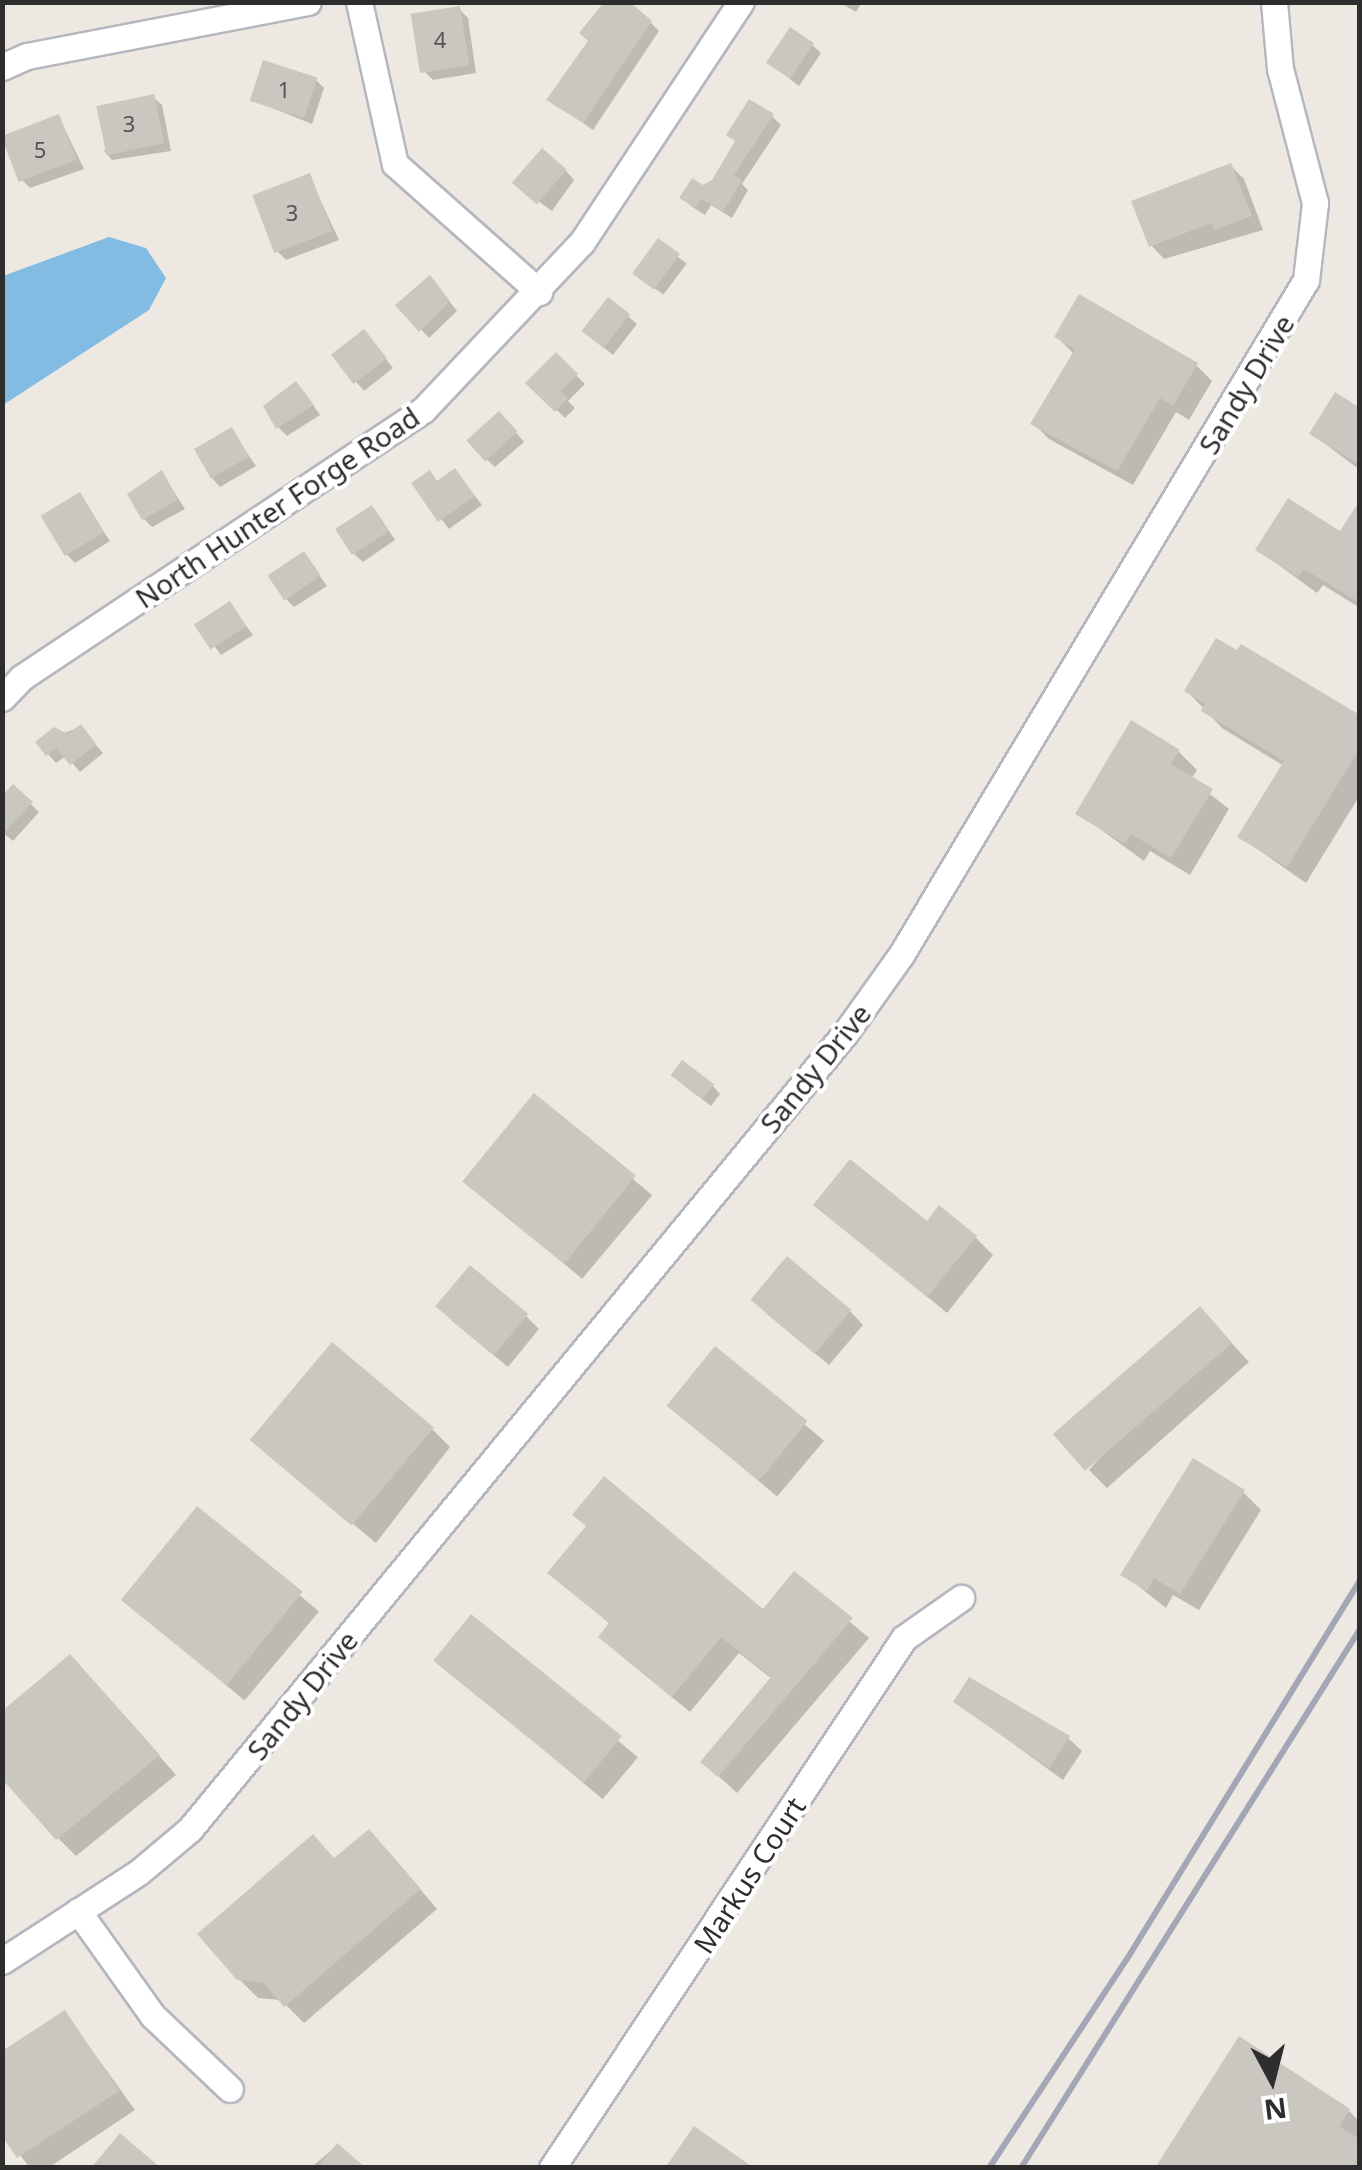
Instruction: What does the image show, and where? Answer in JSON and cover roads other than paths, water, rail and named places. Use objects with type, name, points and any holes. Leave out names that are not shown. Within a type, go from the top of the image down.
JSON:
[{"type":"street","points":[[2,67],[26,56],[308,2]]},
{"type":"street","points":[[360,2],[395,164],[539,292]]},
{"type":"street","name":"North Hunter Forge Road","points":[[2,698],[21,678],[423,410],[539,292],[608,207],[741,2]]},
{"type":"street","name":"Sandy Drive","points":[[2,1961],[164,1853],[211,1806],[833,1048],[902,954],[1306,280],[1315,202],[1280,69],[1274,2]]},
{"type":"street","name":"Markus Court","points":[[552,2168],[904,1638],[960,1598]]},
{"type":"street","points":[[78,1911],[154,2016],[230,2090]]},
{"type":"water","points":[[109,237],[146,248],[166,278],[149,310],[3,405],[3,276]]},
{"type":"railway","points":[[989,2168],[1127,1959],[1360,1581]]},
{"type":"railway","points":[[1021,2168],[1360,1629]]}]
